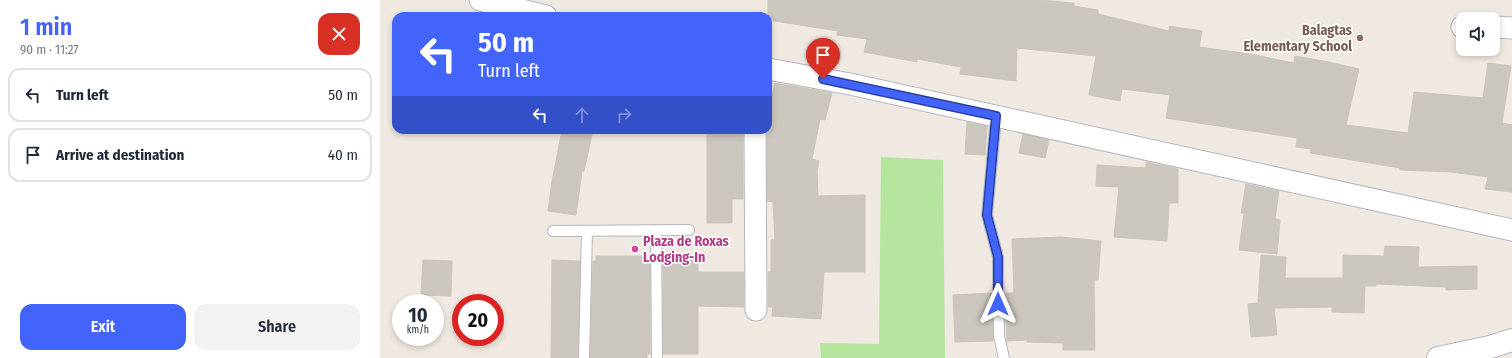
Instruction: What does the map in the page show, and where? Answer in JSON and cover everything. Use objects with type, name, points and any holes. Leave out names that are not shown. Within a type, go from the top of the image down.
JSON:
[{"type":"main road","points":[[1438,358],[1490,352],[1512,340]]},
{"type":"street","points":[[480,0],[530,12]]},
{"type":"street","points":[[1500,27],[1512,28]]},
{"type":"street","points":[[772,70],[850,84],[1512,230]]},
{"type":"street","points":[[755,134],[756,310]]},
{"type":"lane","points":[[996,116],[987,215],[998,257],[999,336],[1004,358]]},
{"type":"lane","points":[[656,230],[658,358]]},
{"type":"lane","points":[[553,231],[689,230]]},
{"type":"lane","points":[[584,358],[587,231]]},
{"type":"green space","points":[[881,157],[943,160],[945,358],[821,358],[820,343],[879,344]]},
{"type":"building","points":[[768,0],[1038,0],[1074,3],[1074,6],[1098,10],[1098,14],[1169,31],[1169,26],[1202,31],[1199,47],[1250,54],[1294,63],[1295,56],[1359,69],[1346,125],[1408,133],[1414,92],[1483,98],[1488,63],[1511,66],[1502,123],[1512,125],[1512,192],[1485,189],[1488,177],[1451,172],[1400,170],[1400,168],[1310,153],[1311,149],[1296,147],[1297,138],[1166,118],[1170,95],[1122,89],[1120,101],[1089,95],[1096,56],[1017,48],[1016,81],[960,74],[961,67],[917,59],[917,62],[864,52],[867,39],[837,35],[838,31],[772,21],[772,12],[768,12]]},
{"type":"building","points":[[775,83],[832,93],[825,120],[820,119],[812,159],[819,161],[817,172],[818,196],[865,195],[865,272],[824,272],[821,319],[772,316],[773,307],[768,307],[768,272],[771,272],[771,240],[775,240],[773,202],[767,201],[767,134],[772,134],[772,95]]},
{"type":"building","points":[[967,122],[987,126],[985,155],[965,154]]},
{"type":"building","points":[[561,134],[592,134],[584,171],[582,171],[576,215],[548,211]]},
{"type":"building","points":[[707,134],[743,134],[743,199],[732,199],[732,223],[707,223]]},
{"type":"building","points":[[1023,134],[1049,140],[1045,158],[1019,153]]},
{"type":"building","points":[[1146,162],[1178,169],[1178,203],[1169,203],[1167,241],[1114,237],[1119,187],[1096,186],[1097,165],[1146,168]]},
{"type":"building","points":[[1246,184],[1279,191],[1275,219],[1280,220],[1277,254],[1239,250],[1244,213],[1241,213]]},
{"type":"building","points":[[1061,237],[1101,241],[1098,280],[1094,280],[1095,350],[1063,350],[1063,343],[1027,342],[1027,340],[1007,341],[1005,293],[1014,293],[1012,239]]},
{"type":"building","points":[[1385,246],[1419,247],[1418,267],[1477,266],[1477,289],[1446,290],[1446,287],[1376,284],[1376,286],[1365,286],[1364,313],[1332,312],[1332,307],[1274,308],[1277,335],[1251,337],[1248,304],[1258,303],[1261,255],[1286,257],[1285,278],[1343,278],[1343,255],[1384,256]]},
{"type":"building","points":[[596,256],[650,256],[650,354],[647,354],[647,358],[590,358],[593,261],[596,261]]},
{"type":"building","points":[[663,256],[698,256],[698,272],[744,272],[744,307],[698,306],[698,354],[663,354]]},
{"type":"building","points":[[423,260],[452,261],[451,296],[444,296],[444,294],[421,294]]},
{"type":"building","points":[[552,260],[580,261],[578,358],[551,358]]},
{"type":"building","points":[[992,293],[993,341],[955,342],[953,295]]},
{"type":"place","name":"Balagtas Elementary School","points":[[1360,38]]},
{"type":"place","name":"Plaza de Roxas Lodging-In","points":[[635,249]]},
{"type":"route","points":[[823,79],[996,116],[987,215],[998,257],[998,304]]}]
